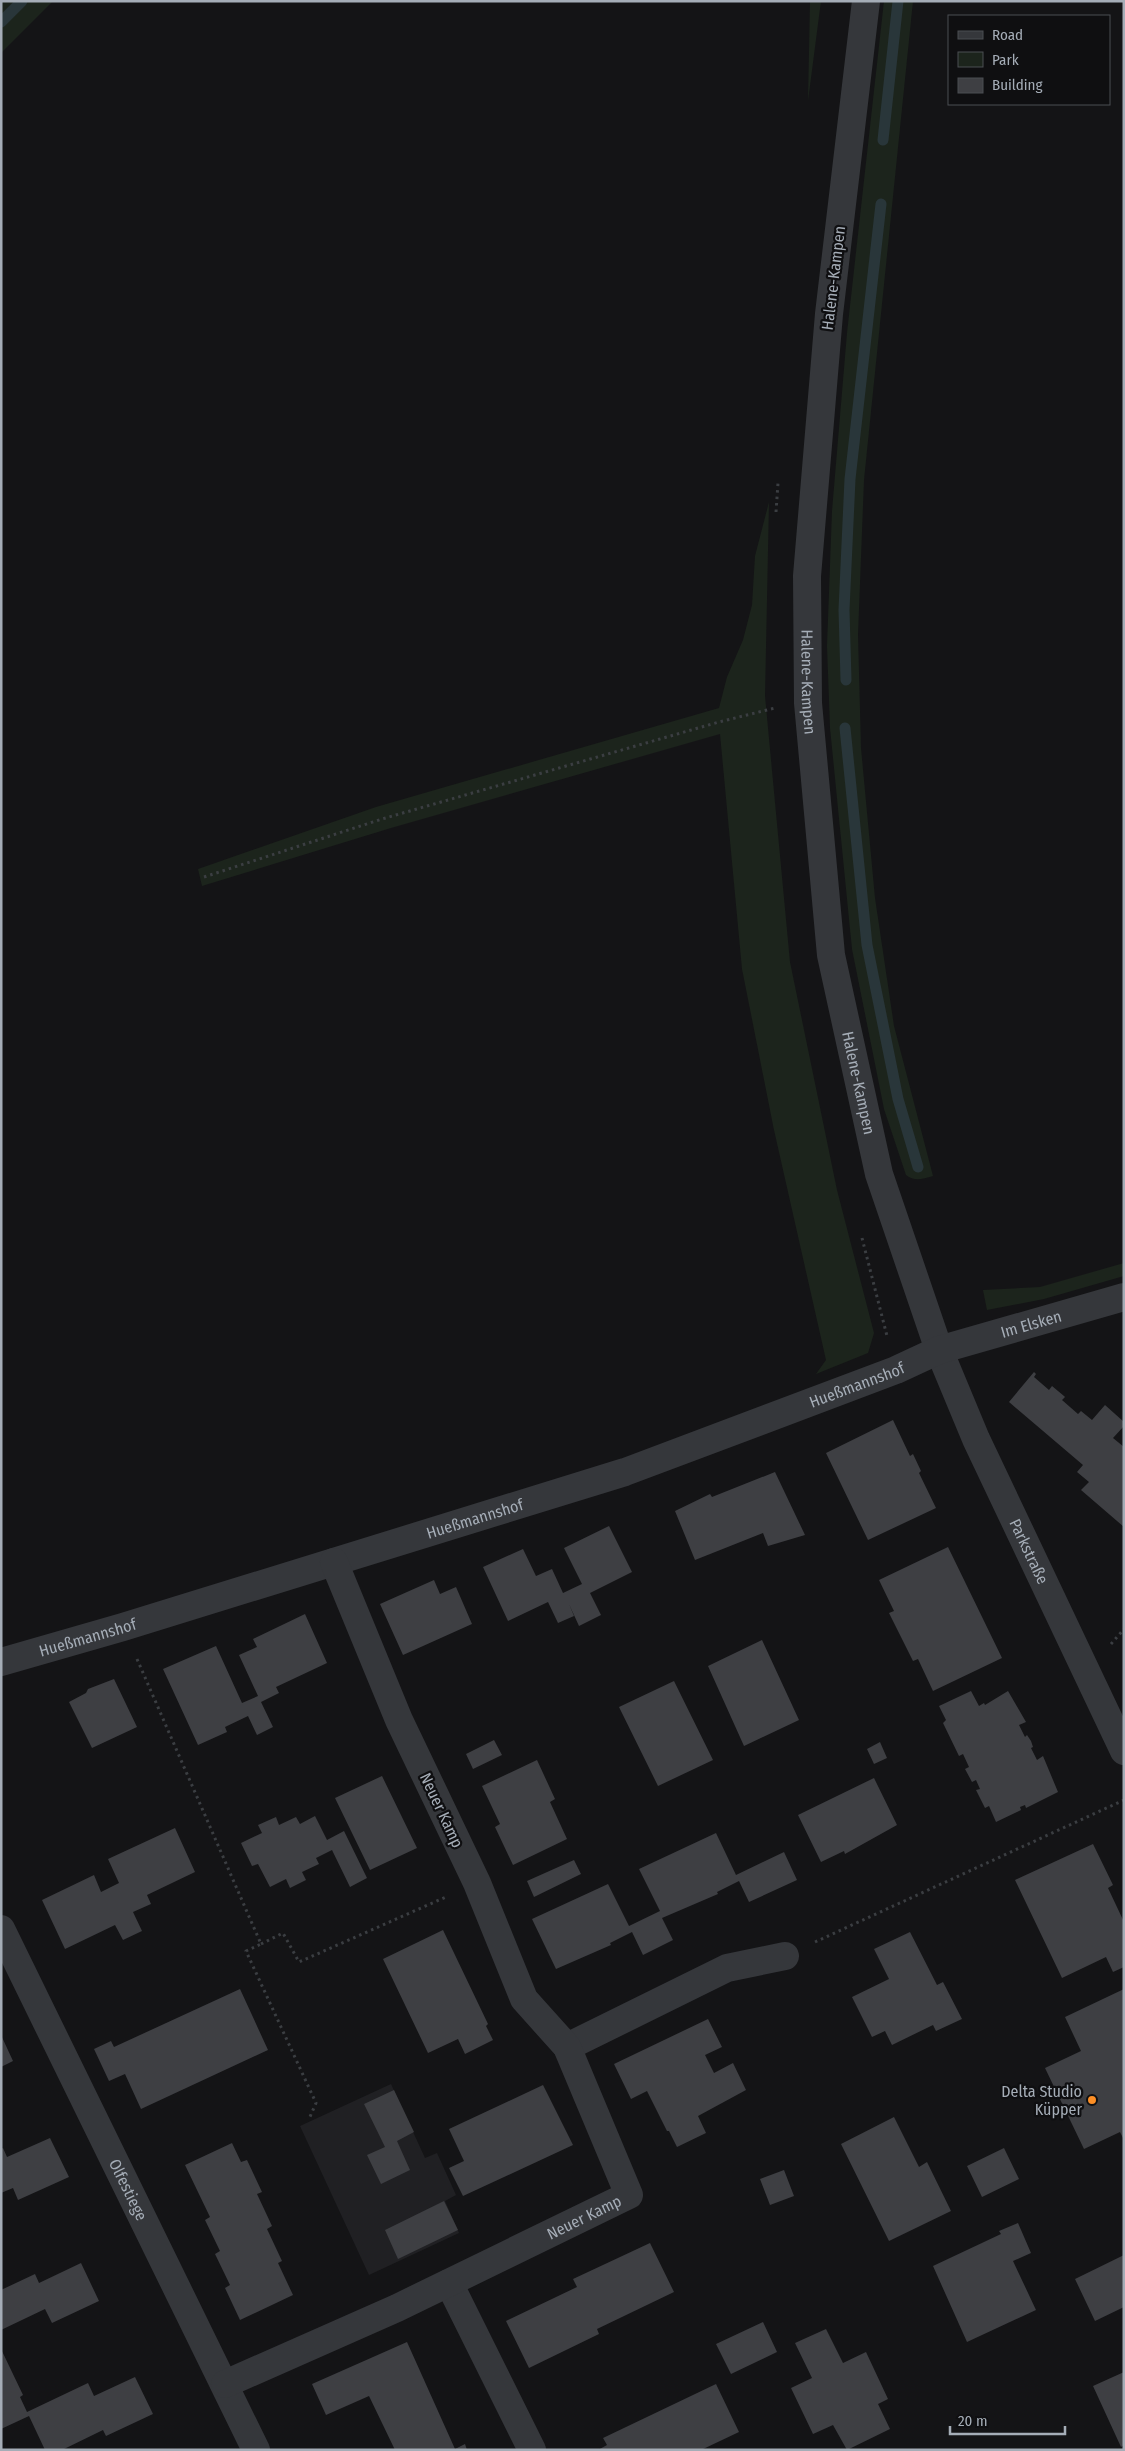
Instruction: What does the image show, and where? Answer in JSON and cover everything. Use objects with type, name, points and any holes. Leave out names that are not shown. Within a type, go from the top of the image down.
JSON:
[{"type":"street","name":"Halene-Kampen","points":[[866,1],[829,314],[818,432],[807,576],[808,703],[831,955],[879,1174],[939,1350]]},
{"type":"street","name":"Im Elsken","points":[[939,1350],[1124,1297]]},
{"type":"street","name":"Hueßmannshof","points":[[1,1662],[123,1627],[625,1472],[896,1370],[939,1350]]},
{"type":"street","name":"Parkstraße","points":[[939,1350],[976,1439],[1124,1751]]},
{"type":"street","name":"Neuer Kamp","points":[[225,2384],[449,2283],[629,2195],[567,2047],[524,2000],[477,1883],[399,1720],[334,1562]]},
{"type":"street","name":"Olfestiege","points":[[1,1929],[256,2450]]},
{"type":"street","points":[[567,2047],[727,1968],[785,1956]]},
{"type":"street","points":[[449,2283],[532,2450]]},
{"type":"path","points":[[204,877],[382,819],[767,710]]},
{"type":"path","points":[[123,1627],[261,1944]]},
{"type":"path","points":[[785,1956],[1124,1800]]},
{"type":"path","points":[[308,2119],[316,2103],[246,1951],[283,1933],[299,1962],[477,1883]]},
{"type":"shaded area","points":[[391,2084],[425,2158],[437,2153],[456,2195],[445,2201],[459,2233],[369,2275],[300,2126]]},
{"type":"green space","points":[[1,1],[53,1],[1,53]]},
{"type":"green space","points":[[810,1],[821,1],[808,101]]},
{"type":"green space","points":[[884,1],[913,1],[864,480],[858,635],[861,748],[875,898],[894,1026],[933,1176],[919,1179],[912,1179],[906,1175],[884,1109],[852,949],[830,728],[827,646],[832,511],[847,333]]},
{"type":"green space","points":[[769,502],[765,696],[790,962],[837,1190],[874,1333],[868,1353],[816,1374],[826,1360],[774,1130],[742,969],[720,734],[391,828],[202,886],[198,869],[376,807],[719,708],[727,677],[743,640],[752,605],[755,556]]},
{"type":"green space","points":[[1124,1263],[1124,1276],[1044,1299],[987,1310],[983,1290],[1040,1287]]},
{"type":"building","points":[[1034,1372],[1036,1374],[1034,1377],[1049,1390],[1052,1386],[1064,1396],[1062,1400],[1078,1414],[1081,1411],[1092,1420],[1105,1405],[1124,1422],[1124,1426],[1113,1438],[1124,1447],[1124,1527],[1081,1490],[1089,1482],[1077,1472],[1083,1465],[1009,1402]]},
{"type":"building","points":[[893,1420],[910,1456],[913,1454],[921,1471],[919,1473],[936,1508],[868,1540],[826,1453]]},
{"type":"building","points":[[775,1472],[805,1535],[768,1546],[763,1533],[695,1560],[675,1511],[710,1494],[712,1497]]},
{"type":"building","points":[[609,1526],[632,1572],[590,1593],[601,1615],[579,1626],[569,1604],[574,1616],[558,1623],[548,1602],[508,1621],[483,1567],[523,1549],[536,1576],[552,1569],[563,1593],[582,1584],[564,1548]]},
{"type":"building","points":[[948,1547],[1002,1658],[933,1691],[918,1659],[913,1661],[889,1613],[894,1611],[879,1580]]},
{"type":"building","points":[[434,1580],[440,1594],[456,1587],[472,1624],[403,1655],[380,1604]]},
{"type":"building","points":[[305,1614],[327,1663],[276,1687],[279,1693],[261,1702],[273,1727],[257,1735],[248,1716],[225,1727],[227,1732],[198,1745],[163,1669],[216,1646],[242,1703],[258,1696],[239,1655],[257,1647],[253,1639]]},
{"type":"building","points":[[762,1640],[799,1720],[744,1746],[708,1666]]},
{"type":"building","points":[[114,1679],[137,1727],[92,1748],[69,1702],[86,1693],[88,1689]]},
{"type":"building","points":[[674,1681],[713,1760],[658,1786],[619,1707]]},
{"type":"building","points":[[971,1691],[979,1706],[984,1703],[985,1705],[1008,1691],[1026,1722],[1019,1725],[1025,1737],[1027,1735],[1031,1741],[1033,1747],[1031,1748],[1037,1760],[1043,1756],[1058,1792],[1026,1808],[1025,1805],[1020,1807],[1021,1810],[996,1822],[989,1806],[985,1808],[976,1790],[980,1789],[976,1780],[972,1782],[965,1769],[969,1767],[963,1754],[959,1756],[943,1723],[946,1720],[939,1706]]},
{"type":"building","points":[[494,1740],[502,1755],[473,1769],[466,1754]]},
{"type":"building","points":[[880,1742],[887,1758],[874,1764],[867,1749]]},
{"type":"building","points":[[537,1760],[555,1799],[550,1802],[567,1839],[513,1865],[495,1827],[500,1824],[482,1786]]},
{"type":"building","points":[[382,1776],[417,1848],[370,1870],[335,1798]]},
{"type":"building","points":[[874,1778],[897,1825],[845,1854],[844,1851],[821,1862],[798,1815]]},
{"type":"building","points":[[315,1816],[327,1840],[344,1831],[367,1878],[350,1887],[332,1850],[316,1858],[319,1864],[302,1872],[306,1880],[290,1888],[286,1879],[270,1887],[258,1864],[252,1866],[241,1843],[262,1833],[258,1825],[276,1817],[279,1825],[296,1817],[300,1824]]},
{"type":"building","points":[[175,1828],[195,1872],[147,1895],[151,1904],[133,1912],[142,1931],[123,1940],[115,1925],[65,1949],[42,1900],[94,1875],[101,1892],[119,1883],[108,1859]]},
{"type":"building","points":[[716,1833],[736,1875],[784,1852],[797,1880],[749,1902],[739,1881],[717,1892],[718,1894],[662,1918],[673,1940],[643,1955],[632,1932],[610,1943],[611,1945],[556,1969],[532,1919],[608,1884],[629,1926],[660,1911],[639,1869]]},
{"type":"building","points":[[1093,1844],[1113,1885],[1108,1888],[1124,1922],[1124,1967],[1113,1972],[1106,1957],[1062,1978],[1015,1880]]},
{"type":"building","points":[[574,1860],[581,1874],[534,1897],[527,1881]]},
{"type":"building","points":[[443,1930],[488,2024],[486,2026],[493,2040],[465,2054],[458,2039],[428,2053],[383,1959]]},
{"type":"building","points":[[910,1932],[937,1985],[943,1982],[962,2019],[936,2031],[933,2025],[892,2045],[885,2031],[872,2037],[852,1997],[889,1979],[874,1949]]},
{"type":"building","points":[[240,1989],[268,2050],[141,2109],[125,2074],[109,2081],[94,2049],[111,2041],[114,2047]]},
{"type":"building","name":"Delta Studio Küpper","points":[[1124,1989],[1124,2140],[1120,2132],[1084,2149],[1045,2068],[1081,2051],[1065,2017]]},
{"type":"building","points":[[708,2019],[722,2047],[705,2055],[714,2073],[733,2063],[746,2090],[698,2116],[706,2133],[677,2147],[647,2091],[631,2099],[614,2064]]},
{"type":"building","points":[[1,2035],[13,2061],[1,2067]]},
{"type":"building","points":[[543,2085],[573,2145],[463,2196],[449,2168],[464,2161],[449,2129]]},
{"type":"building","points":[[394,2090],[414,2132],[397,2141],[410,2170],[381,2184],[367,2155],[385,2147],[364,2104]]},
{"type":"building","points":[[894,2117],[919,2167],[927,2162],[951,2211],[889,2241],[841,2144]]},
{"type":"building","points":[[50,2138],[69,2177],[18,2200],[13,2188],[1,2193],[1,2149],[3,2148],[7,2157]]},
{"type":"building","points":[[232,2143],[241,2162],[247,2160],[262,2192],[257,2194],[272,2226],[267,2229],[282,2261],[278,2263],[293,2295],[240,2320],[225,2288],[230,2285],[215,2254],[220,2251],[205,2220],[210,2217],[185,2165]]},
{"type":"building","points":[[1004,2148],[1019,2179],[982,2197],[967,2166]]},
{"type":"building","points":[[784,2170],[794,2196],[770,2205],[760,2179]]},
{"type":"building","points":[[444,2201],[458,2230],[398,2259],[385,2230]]},
{"type":"building","points":[[1018,2223],[1031,2253],[1013,2261],[1036,2310],[967,2342],[933,2266],[1001,2234],[999,2231]]},
{"type":"building","points":[[650,2243],[674,2292],[597,2329],[599,2334],[529,2368],[506,2321],[577,2287],[573,2279]]},
{"type":"building","points":[[1124,2255],[1124,2307],[1095,2321],[1075,2279]]},
{"type":"building","points":[[81,2263],[99,2301],[52,2323],[45,2309],[1,2330],[1,2290],[35,2274],[39,2283]]},
{"type":"building","points":[[763,2322],[777,2352],[731,2374],[716,2344]]},
{"type":"building","points":[[826,2329],[843,2363],[866,2352],[888,2399],[878,2404],[890,2429],[847,2450],[833,2425],[813,2434],[791,2388],[812,2378],[795,2343]]},
{"type":"building","points":[[407,2342],[455,2449],[465,2444],[467,2450],[395,2450],[369,2396],[326,2415],[312,2384]]},
{"type":"building","points":[[1,2349],[23,2395],[20,2397],[27,2412],[88,2383],[94,2396],[135,2377],[153,2414],[106,2436],[103,2430],[62,2450],[45,2450],[29,2416],[1,2429]]},
{"type":"building","points":[[1124,2372],[1124,2445],[1121,2447],[1093,2386]]},
{"type":"building","points":[[716,2384],[739,2432],[701,2450],[598,2450],[607,2445],[603,2438]]},
{"type":"waterway","points":[[1,22],[22,1]]},
{"type":"waterway","points":[[883,140],[898,1]]},
{"type":"waterway","points":[[846,680],[844,610],[850,479],[881,204]]},
{"type":"waterway","points":[[845,728],[867,945],[898,1099],[918,1167]]},
{"type":"place","name":"Delta Studio Küpper","points":[[1092,2100]]}]
